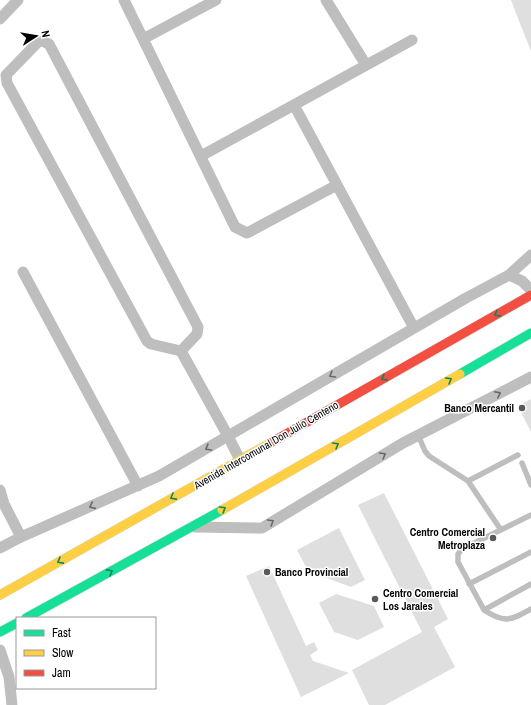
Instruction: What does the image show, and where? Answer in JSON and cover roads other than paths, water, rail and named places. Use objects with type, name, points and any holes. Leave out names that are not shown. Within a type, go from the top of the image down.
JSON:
[{"type":"main road","name":"Avenida Intercomunal Don Julio Centeno","points":[[0,595],[531,295]]},
{"type":"main road","points":[[28,617],[192,527],[531,333]]},
{"type":"main road","points":[[0,632],[16,624]]},
{"type":"street","points":[[0,19],[18,0]]},
{"type":"street","points":[[124,0],[235,227],[247,233],[337,185]]},
{"type":"street","points":[[143,39],[216,0]]},
{"type":"street","points":[[326,0],[366,65]]},
{"type":"street","points":[[181,351],[197,334],[198,328],[49,44],[40,40],[6,75],[7,82],[147,341],[151,344],[181,351],[240,460]]},
{"type":"street","points":[[201,156],[412,40]]},
{"type":"street","points":[[294,105],[414,328]]},
{"type":"street","points":[[0,548],[21,537],[159,476],[414,328],[509,275],[531,255]]},
{"type":"street","points":[[23,272],[138,486]]},
{"type":"street","points":[[509,275],[522,281],[531,290]]},
{"type":"street","points":[[192,527],[262,528],[403,442],[531,377]]},
{"type":"street","points":[[0,490],[4,504],[21,537]]},
{"type":"street","points":[[0,650],[9,677],[12,705]]},
{"type":"lane","points":[[418,435],[425,451],[429,456],[468,481],[501,530]]},
{"type":"lane","points":[[468,481],[518,455]]},
{"type":"lane","points":[[522,463],[531,485]]},
{"type":"lane","points":[[531,515],[462,549],[458,554],[458,562],[484,610],[491,614],[508,619],[514,618],[531,609]]},
{"type":"lane","points":[[469,584],[531,552]]},
{"type":"lane","points":[[484,610],[531,584]]},
{"type":"place","name":"Banco Mercantil","points":[[522,408]]},
{"type":"place","name":"Centro Comercial Metroplaza","points":[[493,538]]},
{"type":"place","name":"Banco Provincial","points":[[267,572]]},
{"type":"place","name":"Centro Comercial Los Jarales","points":[[375,599]]}]
